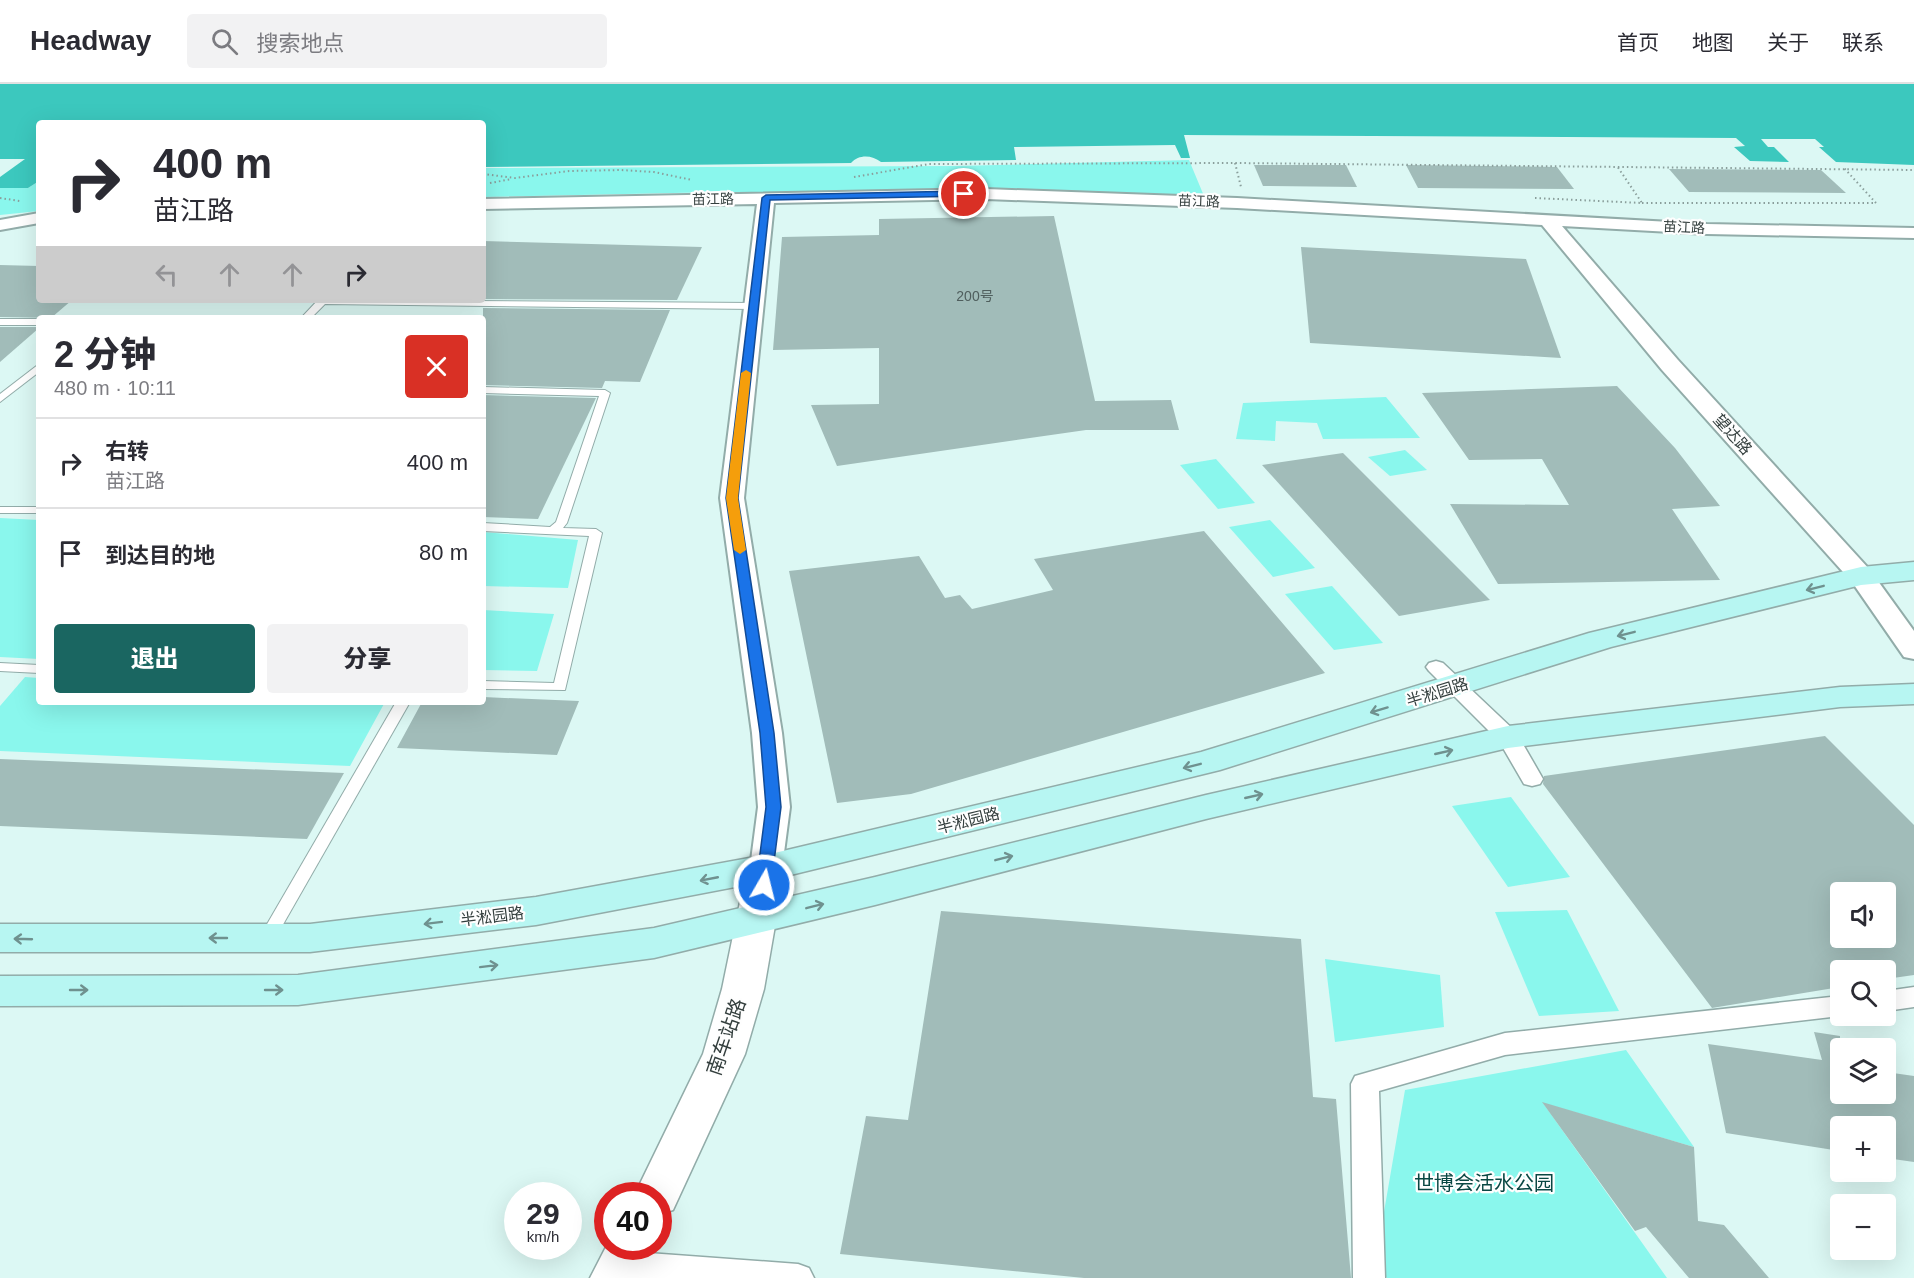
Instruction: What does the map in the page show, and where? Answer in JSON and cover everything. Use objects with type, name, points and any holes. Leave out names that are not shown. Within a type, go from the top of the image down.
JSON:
[{"type":"main road","name":"半淞园路","points":[[0,938],[310,938],[536,911],[766,868],[1208,762],[1446,677],[1861,576],[1914,571]]},
{"type":"main road","points":[[0,991],[298,990],[654,943],[758,920],[1206,807],[1508,737],[1840,697],[1914,694]]},
{"type":"street","name":"苗江路","points":[[486,204],[986,194],[1237,203],[1707,229],[1914,233]]},
{"type":"street","points":[[766,198],[732,498],[768,744],[774,807],[766,868]]},
{"type":"street","points":[[0,225],[36,219]]},
{"type":"street","name":"望达路","points":[[1547,220],[1670,365],[1861,576],[1914,651]]},
{"type":"street","points":[[1446,677],[1508,737],[1532,778]]},
{"type":"street","name":"南车站路","points":[[664,1182],[724,1054],[743,989],[758,920],[766,868]]},
{"type":"street","points":[[1896,1000],[1914,998]]},
{"type":"street","points":[[1369,1278],[1365,1084],[1505,1044],[1830,1007]]},
{"type":"street","points":[[622,1263],[798,1278]]},
{"type":"lane","points":[[486,302],[754,306]]},
{"type":"lane","points":[[309,315],[320,303]]},
{"type":"lane","points":[[0,322],[36,322]]},
{"type":"lane","points":[[0,399],[36,369]]},
{"type":"lane","points":[[486,390],[605,393],[561,523],[555,529]]},
{"type":"lane","points":[[0,510],[36,510]]},
{"type":"lane","points":[[486,527],[596,533],[560,687],[486,685]]},
{"type":"lane","points":[[0,681],[6,668],[36,669]]},
{"type":"lane","points":[[267,938],[401,705]]},
{"type":"path","points":[[1235,163],[1242,189]]},
{"type":"path","points":[[852,177],[929,164],[1616,165],[1914,170]]},
{"type":"path","points":[[1616,165],[1642,203]]},
{"type":"path","points":[[1524,198],[1642,203],[1876,203],[1844,168]]},
{"type":"path","points":[[486,184],[569,171],[621,170],[681,176],[700,183]]},
{"type":"path","points":[[486,174],[515,178]]},
{"type":"green space","points":[[1189,160],[1204,196],[719,192],[486,197],[486,168],[957,166]]},
{"type":"green space","points":[[36,183],[36,211],[0,215],[0,188],[28,188]]},
{"type":"green space","points":[[1386,397],[1420,438],[1323,439],[1317,423],[1276,421],[1275,441],[1236,439],[1243,403]]},
{"type":"green space","points":[[1405,450],[1427,470],[1390,476],[1368,457]]},
{"type":"green space","points":[[1216,459],[1255,503],[1218,509],[1180,465]]},
{"type":"green space","points":[[0,518],[36,520],[36,659],[0,657]]},
{"type":"green space","points":[[1270,520],[1315,568],[1273,577],[1229,527]]},
{"type":"green space","points":[[486,532],[578,540],[568,588],[486,586]]},
{"type":"green space","points":[[1332,586],[1383,643],[1334,650],[1285,594]]},
{"type":"green space","points":[[486,610],[554,614],[537,671],[486,670]]},
{"type":"green space","points":[[25,677],[36,678],[36,705],[383,705],[350,766],[0,751],[0,706]]},
{"type":"green space","points":[[1511,797],[1570,877],[1508,887],[1452,806]]},
{"type":"green space","points":[[1567,910],[1619,1011],[1539,1016],[1495,912]]},
{"type":"green space","points":[[1325,959],[1440,975],[1444,1027],[1335,1042]]},
{"type":"green space","name":"世博会活水公园","points":[[1626,1050],[1694,1147],[1543,1103],[1667,1278],[1387,1278],[1375,1264],[1405,1090]]},
{"type":"shaded area","points":[[0,84],[1914,84],[1914,165],[1836,162],[1819,147],[1824,147],[1815,139],[1761,139],[1768,147],[1774,147],[1789,162],[1750,161],[1734,147],[1745,146],[1736,138],[1184,135],[1190,158],[1181,158],[1175,145],[1014,147],[1016,160],[881,162],[866,156],[851,163],[486,167],[486,120],[36,120],[36,183],[28,188],[0,188],[0,177],[25,159],[0,159]]},
{"type":"building","points":[[1254,165],[1346,165],[1357,187],[1263,186]]},
{"type":"building","points":[[1406,165],[1557,167],[1574,189],[1418,188]]},
{"type":"building","points":[[1669,169],[1821,170],[1846,193],[1689,192]]},
{"type":"building","points":[[1054,216],[1095,401],[1171,400],[1179,430],[1086,430],[837,466],[811,405],[879,404],[879,348],[773,350],[782,237],[879,235],[879,219]]},
{"type":"building","points":[[486,241],[702,247],[677,300],[486,299]]},
{"type":"building","points":[[1301,247],[1526,259],[1561,358],[1310,343]]},
{"type":"building","points":[[0,265],[36,266],[36,303],[68,303],[54,315],[36,315],[36,318],[0,317]]},
{"type":"building","points":[[483,308],[670,310],[640,382],[605,381],[602,388],[486,385],[486,315],[483,315]]},
{"type":"building","points":[[0,327],[36,327],[36,331],[0,362]]},
{"type":"building","points":[[1617,386],[1675,448],[1720,506],[1672,509],[1720,580],[1498,584],[1450,504],[1569,505],[1542,459],[1469,460],[1422,393]]},
{"type":"building","points":[[486,395],[596,398],[538,519],[486,517]]},
{"type":"building","points":[[1343,453],[1490,600],[1399,616],[1262,465]]},
{"type":"building","points":[[1204,531],[1325,673],[911,794],[837,803],[789,571],[919,556],[945,598],[960,595],[972,609],[1053,590],[1034,559]]},
{"type":"building","points":[[486,697],[579,701],[557,755],[397,748],[420,705],[486,705]]},
{"type":"building","points":[[1825,736],[1914,825],[1914,975],[1896,978],[1896,960],[1830,960],[1830,989],[1712,1008],[1543,784],[1544,776]]},
{"type":"building","points":[[0,759],[344,773],[307,839],[0,826]]},
{"type":"building","points":[[941,911],[1301,939],[1313,1097],[1336,1099],[1351,1278],[1084,1278],[840,1254],[866,1116],[908,1120]]},
{"type":"building","points":[[1814,1032],[1840,1036],[1840,1038],[1830,1038],[1830,1104],[1896,1104],[1896,1073],[1914,1076],[1914,1162],[1896,1159],[1896,1116],[1830,1116],[1830,1149],[1726,1133],[1708,1044],[1822,1060]]},
{"type":"building","points":[[1542,1102],[1694,1147],[1698,1221],[1724,1225],[1769,1278],[1689,1278],[1646,1227],[1635,1231]]},
{"type":"slow traffic","points":[[740,550],[732,498],[746,373]]},
{"type":"route","points":[[764,885],[774,807],[767,733],[732,498],[766,198],[964,194]]}]
